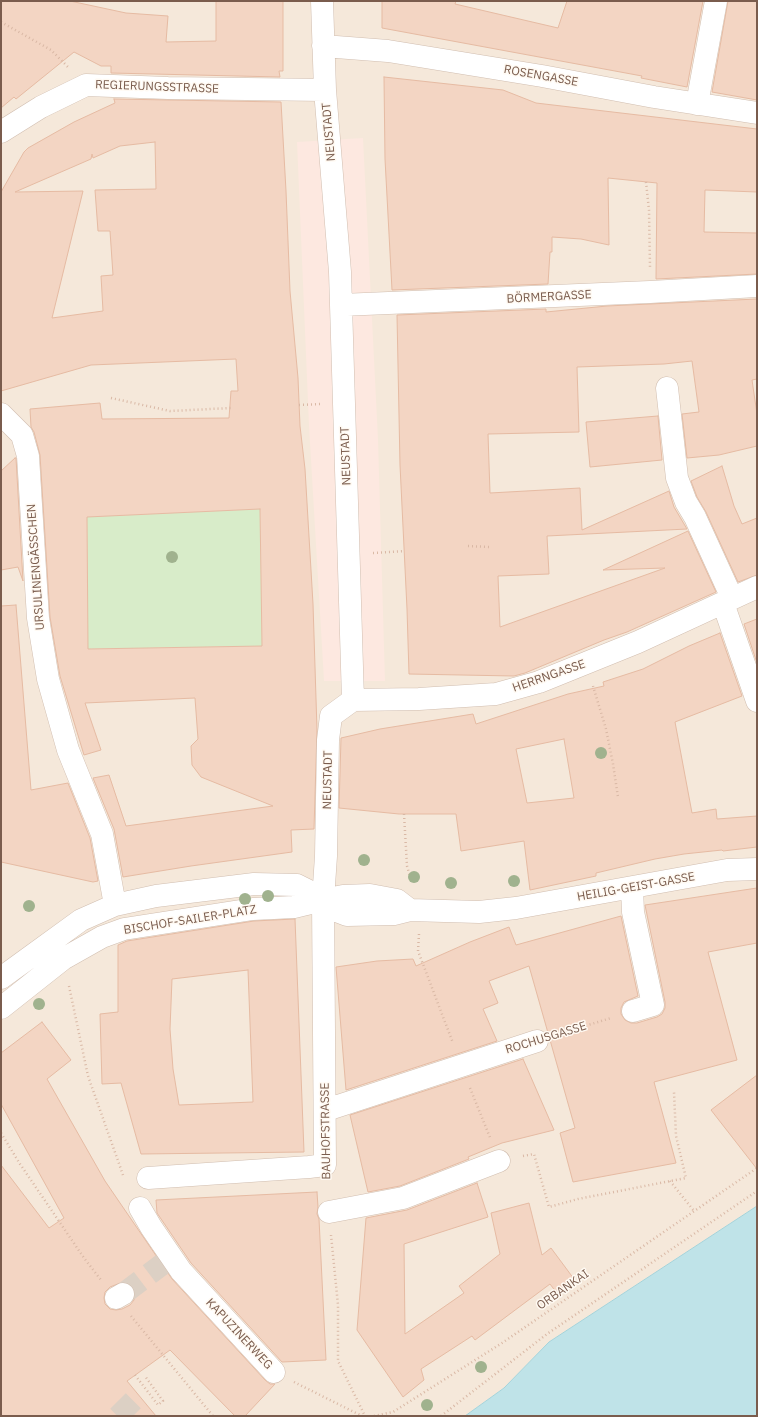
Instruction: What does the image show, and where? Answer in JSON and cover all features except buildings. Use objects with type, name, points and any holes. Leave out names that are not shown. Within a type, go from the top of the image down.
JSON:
[{"type":"street","name":"NEUSTADT","points":[[322,1],[323,46],[340,272],[353,700],[331,716],[328,740],[326,856],[323,900]]},
{"type":"street","points":[[697,104],[716,1]]},
{"type":"street","name":"ROSENGASSE","points":[[323,46],[388,52],[542,76],[697,104],[757,112]]},
{"type":"street","name":"REGIERUNGSSTRASSE","points":[[1,132],[41,107],[86,85],[168,88],[326,90]]},
{"type":"street","name":"BÖRMERGASSE","points":[[341,305],[757,286]]},
{"type":"street","points":[[667,388],[678,478],[686,502],[695,517],[727,601],[757,701]]},
{"type":"street","name":"URSULINENGÄSSCHEN","points":[[1,414],[22,435],[28,456],[38,618],[48,679],[68,750],[102,834],[115,905]]},
{"type":"street","name":"HERRNGASSE","points":[[353,700],[419,700],[496,694],[538,682],[638,642],[757,588]]},
{"type":"street","name":"HEILIG-GEIST-GASSE","points":[[415,910],[479,912],[516,908],[727,870],[757,869]]},
{"type":"street","points":[[1,978],[81,920],[115,905],[156,896],[254,884],[297,885],[323,900]]},
{"type":"street","points":[[632,888],[633,912],[653,1005],[633,1011]]},
{"type":"street","name":"BISCHOF-SAILER-PLATZ","points":[[1,1008],[63,959],[102,937],[124,929],[253,909],[294,907],[343,896],[370,895],[397,900],[415,910]]},
{"type":"street","name":"BAUHOFSTRASSE","points":[[148,1178],[325,1165],[326,1110],[323,900]]},
{"type":"street","name":"ROCHUSGASSE","points":[[326,1110],[537,1041]]},
{"type":"street","points":[[329,1212],[403,1198],[499,1161]]},
{"type":"street","name":"KAPUZINERWEG","points":[[140,1208],[168,1260],[181,1271],[274,1372]]},
{"type":"path","points":[[1,22],[51,50],[86,85]]},
{"type":"path","points":[[646,182],[649,210],[650,292]]},
{"type":"path","points":[[111,398],[170,411],[231,408]]},
{"type":"path","points":[[468,546],[489,547]]},
{"type":"path","points":[[349,555],[404,551]]},
{"type":"path","points":[[586,663],[606,729],[618,797]]},
{"type":"path","points":[[404,814],[406,866],[415,910],[418,951],[499,1161],[534,1154],[549,1207],[578,1199],[686,1178],[676,1136],[674,1092]]},
{"type":"path","points":[[63,959],[88,1076],[125,1179]]},
{"type":"path","name":"ROCHUSGASSE","points":[[537,1041],[633,1011]]},
{"type":"path","name":"ORBANKAI","points":[[374,1416],[393,1412],[502,1343],[757,1168]]},
{"type":"path","points":[[670,1181],[694,1211]]},
{"type":"path","points":[[441,1416],[546,1334],[757,1191]]},
{"type":"path","points":[[329,1212],[338,1305],[338,1362],[364,1416]]},
{"type":"path","name":"KAPUZINERWEG","points":[[274,1372],[364,1416]]},
{"type":"path","points":[[135,1375],[158,1405],[163,1401],[145,1376]]},
{"type":"shaded area","points":[[1,1],[757,1],[757,1206],[549,1342],[504,1388],[465,1416],[1,1416]]},
{"type":"shaded area","points":[[363,138],[378,439],[385,681],[324,681],[309,426],[297,142]]},
{"type":"green space","points":[[260,509],[262,646],[88,649],[87,517]]},
{"type":"water","points":[[757,1206],[757,1416],[465,1416],[504,1388],[549,1342]]},
{"type":"tunnel","points":[[123,1294],[164,1263]]},
{"type":"tunnel","points":[[118,1401],[133,1416]]}]
